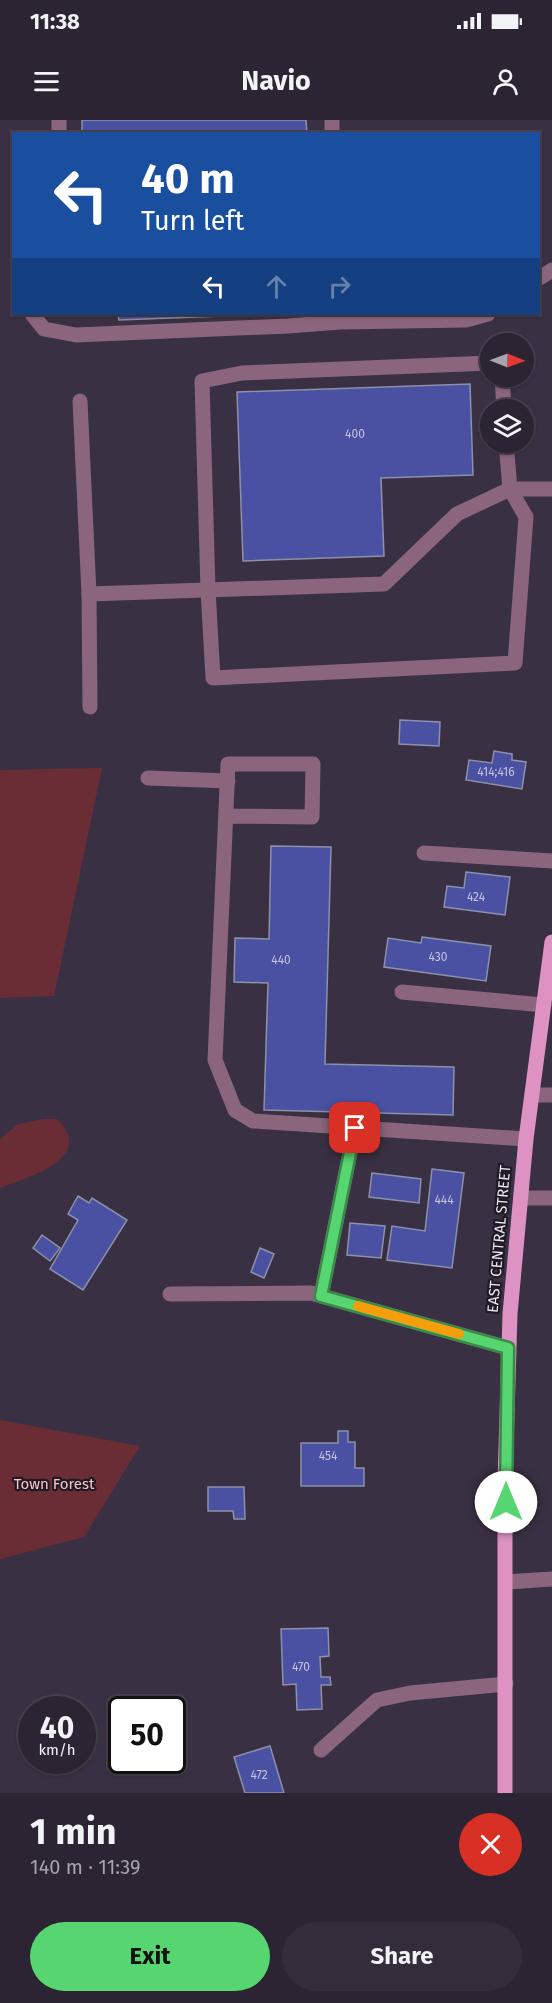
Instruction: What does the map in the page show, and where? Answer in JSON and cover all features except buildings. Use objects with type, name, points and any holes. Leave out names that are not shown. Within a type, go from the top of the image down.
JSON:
[{"type":"main road","name":"EAST CENTRAL STREET","points":[[505,1793],[505,1482],[508,1348],[526,1139],[552,942]]},
{"type":"street","points":[[33,315],[44,329],[76,335],[265,328],[340,318],[466,320],[484,315]]},
{"type":"street","points":[[480,363],[242,373],[202,381],[213,678],[515,663],[526,517],[510,489],[507,453]]},
{"type":"street","points":[[80,401],[89,594],[90,707]]},
{"type":"street","points":[[89,594],[384,584],[457,514],[510,489],[552,489],[552,483]]},
{"type":"street","points":[[226,816],[312,817],[313,764],[228,764],[215,1060],[235,1110],[253,1121],[526,1139]]},
{"type":"street","points":[[148,778],[228,782]]},
{"type":"street","points":[[424,853],[552,861]]},
{"type":"street","points":[[402,992],[544,1005]]},
{"type":"street","points":[[532,1095],[552,1095]]},
{"type":"street","points":[[321,1296],[355,1128]]},
{"type":"street","points":[[520,1198],[552,1198]]},
{"type":"street","points":[[170,1294],[310,1293],[508,1348]]},
{"type":"street","points":[[506,1582],[552,1579]]},
{"type":"street","points":[[321,1750],[377,1700],[410,1692],[506,1684]]},
{"type":"green space","points":[[102,768],[54,996],[0,998],[0,770]]},
{"type":"green space","points":[[57,1119],[67,1133],[69,1145],[64,1156],[41,1172],[0,1188],[0,1139],[18,1124]]},
{"type":"green space","name":"Town Forest","points":[[0,1420],[140,1446],[84,1537],[0,1559]]},
{"type":"slow traffic","points":[[358,1306],[459,1334]]},
{"type":"route","points":[[355,1128],[321,1296],[508,1348],[506,1502]]}]
